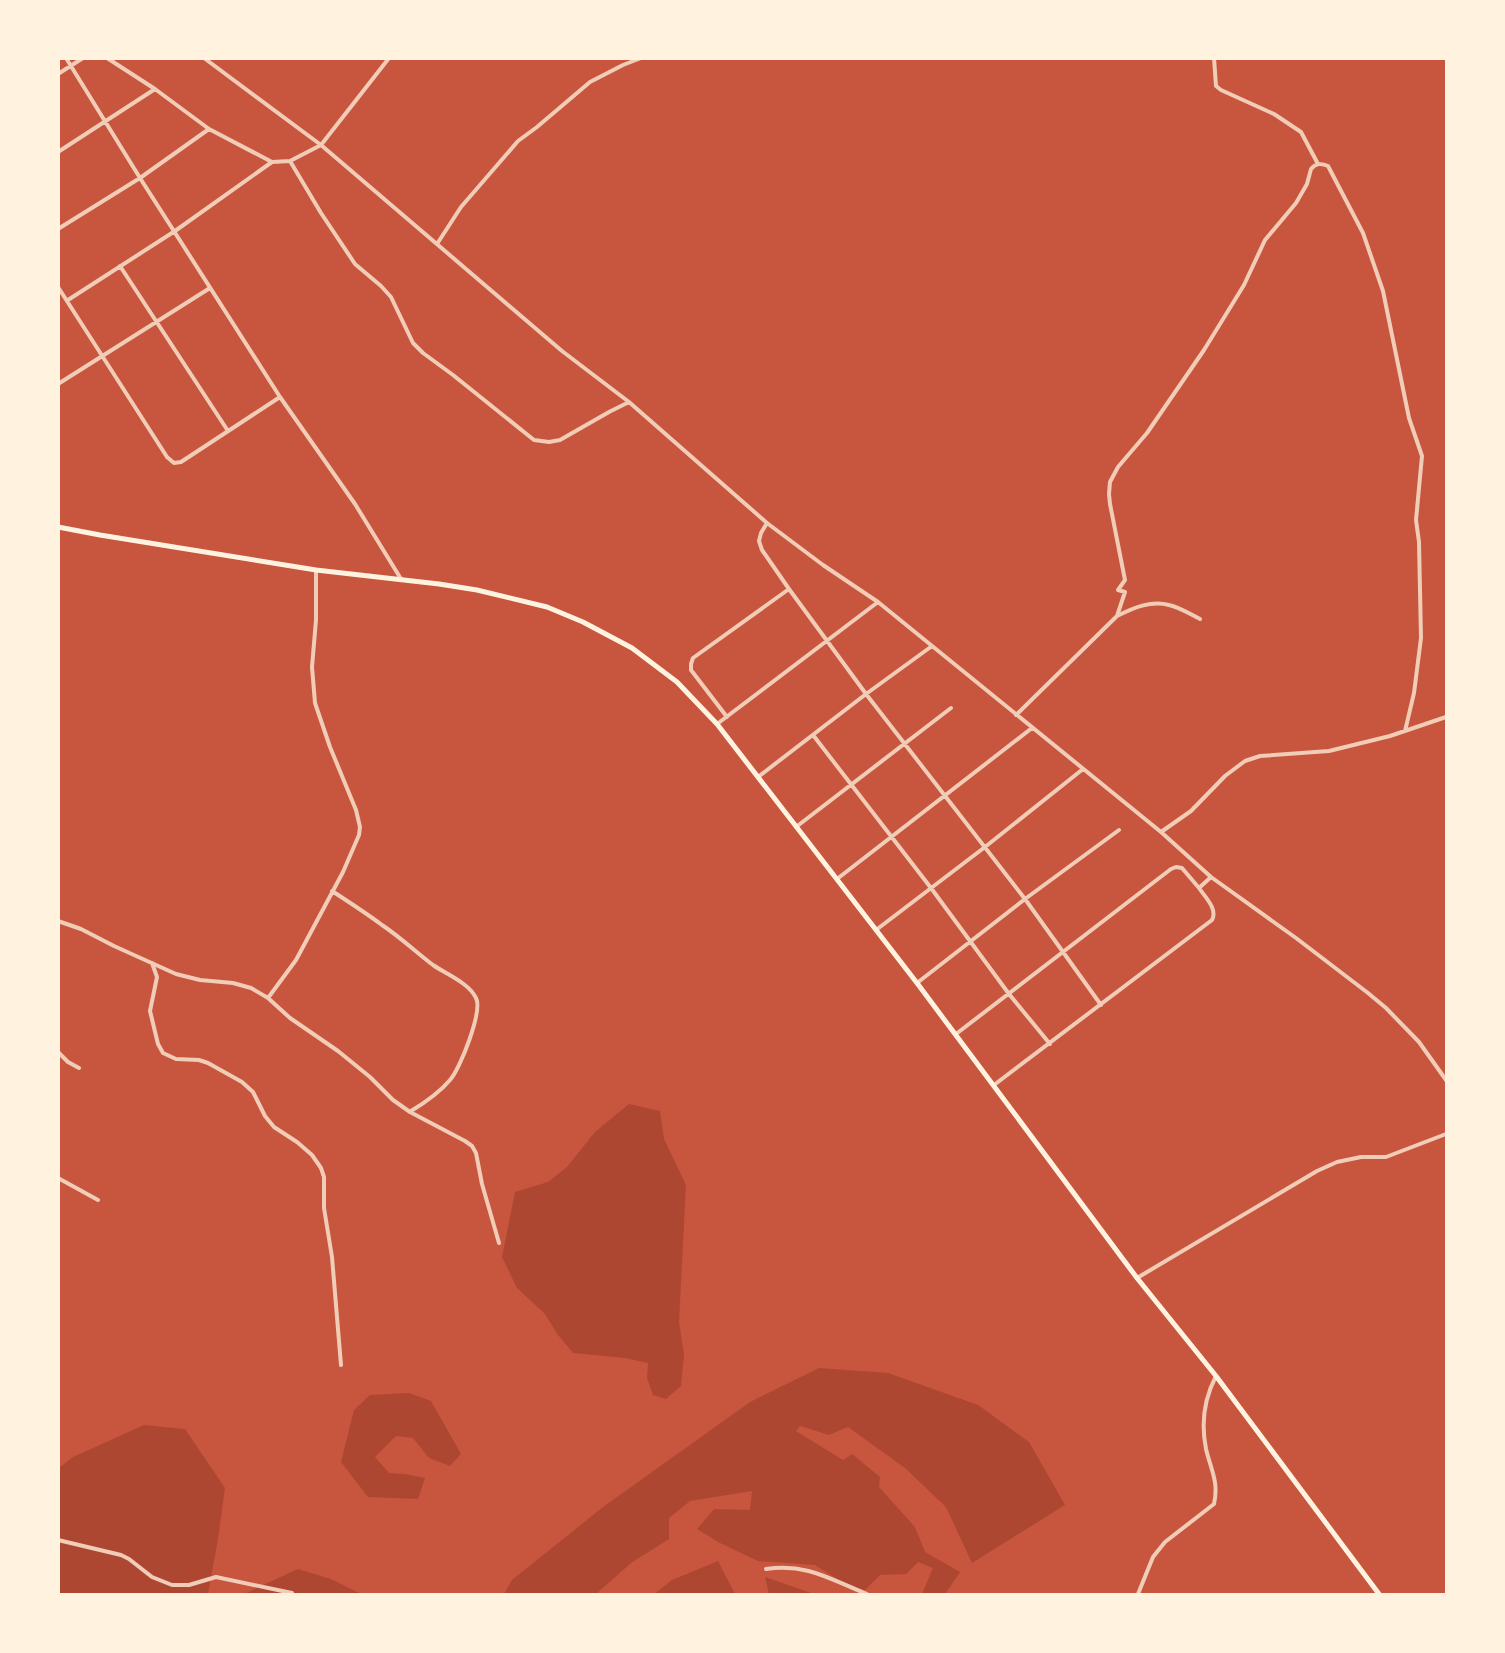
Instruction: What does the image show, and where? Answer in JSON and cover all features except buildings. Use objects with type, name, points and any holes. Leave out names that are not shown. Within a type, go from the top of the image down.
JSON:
[{"type":"main road","points":[[58,527],[316,570],[477,590],[547,607],[584,622],[632,648],[676,682],[717,724],[917,982],[1137,1278],[1216,1376],[1379,1594]]},
{"type":"street","points":[[66,58],[280,397],[355,504],[401,579]]},
{"type":"street","points":[[58,74],[82,58]]},
{"type":"street","points":[[107,58],[156,89],[209,129],[272,162],[290,161],[321,145],[390,58]]},
{"type":"street","points":[[204,58],[321,145],[562,351],[629,402],[767,523],[822,565],[878,602],[1161,832],[1212,877],[1386,1008],[1419,1042],[1446,1080]]},
{"type":"street","points":[[437,244],[461,207],[518,141],[590,82],[641,58]]},
{"type":"street","points":[[1214,58],[1216,86],[1274,114],[1301,132],[1318,164]]},
{"type":"street","points":[[58,152],[156,89]]},
{"type":"street","points":[[58,229],[140,178],[209,129]]},
{"type":"street","points":[[290,161],[355,264],[391,297],[413,343],[534,440],[549,442],[560,440],[629,402]]},
{"type":"street","points":[[68,300],[175,231],[272,162]]},
{"type":"street","points":[[1118,616],[1125,592],[1118,590],[1125,580],[1108,494],[1110,482],[1118,467],[1147,433],[1204,350],[1244,285],[1265,240],[1296,203],[1307,184],[1311,169],[1318,164],[1328,166],[1363,233],[1383,291],[1409,418],[1422,456],[1416,520],[1419,542],[1421,638],[1414,693],[1405,731]]},
{"type":"street","points":[[120,266],[228,431]]},
{"type":"street","points":[[58,287],[167,457],[174,463],[181,462],[280,397]]},
{"type":"street","points":[[58,384],[210,288]]},
{"type":"street","points":[[767,523],[759,541],[762,550],[789,589],[866,694],[985,847],[1101,1005]]},
{"type":"street","points":[[268,998],[296,960],[359,835],[360,826],[356,810],[315,703],[312,667],[316,570]]},
{"type":"street","points":[[727,717],[691,670],[693,658],[789,589]]},
{"type":"street","points":[[717,724],[878,602]]},
{"type":"street","points":[[1016,715],[1118,616],[1134,607],[1168,604],[1200,619]]},
{"type":"street","points":[[758,777],[932,646]]},
{"type":"street","points":[[796,827],[951,708]]},
{"type":"street","points":[[1161,832],[1191,811],[1225,776],[1245,761],[1260,756],[1329,751],[1405,731],[1446,717]]},
{"type":"street","points":[[836,880],[1032,728]]},
{"type":"street","points":[[813,735],[1009,994],[1050,1044]]},
{"type":"street","points":[[876,930],[1083,769]]},
{"type":"street","points":[[917,982],[1024,899],[1119,830]]},
{"type":"street","points":[[956,1034],[1171,869],[1182,868],[1199,888],[1214,911],[1215,916],[1212,920],[994,1085]]},
{"type":"street","points":[[1199,888],[1212,877]]},
{"type":"street","points":[[332,891],[463,985],[478,1001],[473,1028],[452,1078],[431,1100],[410,1112]]},
{"type":"street","points":[[58,921],[81,929],[176,974],[251,988],[268,998],[290,1018],[338,1051],[370,1077],[393,1100],[410,1112],[472,1146],[476,1153],[482,1184],[499,1243]]},
{"type":"street","points":[[151,962],[157,977],[150,1011],[158,1044],[163,1053],[176,1059],[199,1060],[208,1063],[242,1082],[253,1092],[265,1116],[274,1127],[312,1155],[321,1168],[324,1177],[324,1208],[332,1257],[341,1365]]},
{"type":"street","points":[[58,1052],[68,1062],[79,1068]]},
{"type":"street","points":[[1137,1278],[1317,1171],[1337,1162],[1361,1157],[1386,1157],[1446,1134]]},
{"type":"street","points":[[58,1178],[98,1200]]},
{"type":"street","points":[[1138,1594],[1153,1557],[1165,1542],[1214,1504],[1216,1483],[1206,1449],[1203,1427],[1210,1389],[1216,1376]]},
{"type":"street","points":[[58,1540],[121,1555],[152,1577],[172,1585],[189,1585],[216,1577],[292,1593]]},
{"type":"street","points":[[766,1569],[782,1566],[803,1568],[867,1594]]},
{"type":"shaded area","points":[[629,1104],[660,1111],[664,1139],[686,1185],[679,1322],[684,1354],[681,1386],[666,1399],[653,1395],[647,1378],[648,1363],[625,1358],[573,1353],[545,1314],[517,1288],[502,1257],[515,1192],[548,1182],[567,1167],[595,1132]]},
{"type":"shaded area","points":[[819,1368],[888,1373],[978,1405],[1029,1442],[1065,1505],[972,1563],[946,1507],[905,1468],[848,1427],[829,1435],[800,1426],[796,1431],[843,1460],[852,1454],[880,1477],[879,1487],[915,1527],[925,1552],[960,1572],[945,1594],[922,1594],[933,1568],[918,1562],[906,1574],[880,1575],[861,1594],[815,1565],[758,1561],[697,1529],[714,1509],[750,1510],[752,1491],[690,1501],[669,1518],[669,1539],[631,1563],[596,1594],[504,1594],[512,1580],[603,1507],[750,1402]]},
{"type":"shaded area","points":[[409,1393],[431,1401],[461,1454],[450,1466],[429,1458],[413,1438],[396,1436],[375,1457],[389,1473],[425,1478],[418,1499],[368,1497],[341,1462],[354,1410],[370,1395]]},
{"type":"shaded area","points":[[144,1425],[185,1429],[225,1488],[208,1594],[59,1594],[59,1468],[73,1457]]},
{"type":"shaded area","points":[[718,1561],[735,1594],[654,1594],[672,1580]]},
{"type":"shaded area","points":[[298,1569],[331,1579],[361,1594],[244,1594]]},
{"type":"shaded area","points":[[765,1577],[814,1594],[769,1594]]}]
